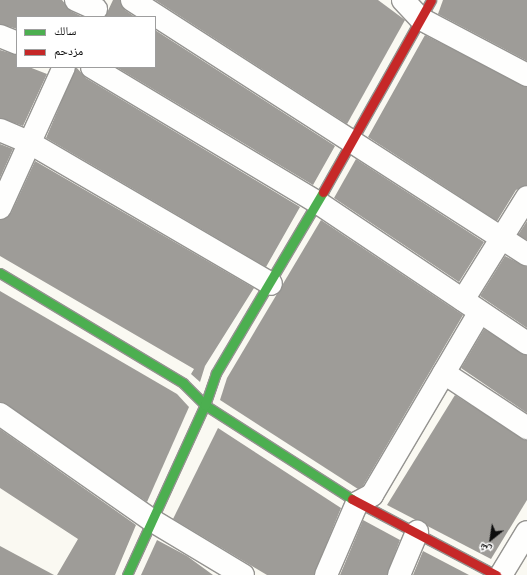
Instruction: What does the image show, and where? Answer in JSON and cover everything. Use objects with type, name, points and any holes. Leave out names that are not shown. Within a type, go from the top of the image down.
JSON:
[{"type":"street","points":[[76,0],[96,9]]},
{"type":"street","points":[[132,0],[352,144],[527,255]]},
{"type":"street","points":[[403,0],[421,19],[527,75]]},
{"type":"street","points":[[127,575],[205,405],[216,373],[271,284],[317,202],[352,144],[432,0]]},
{"type":"street","points":[[0,36],[16,43]]},
{"type":"street","points":[[0,208],[64,68]]},
{"type":"street","points":[[94,68],[317,202],[527,344]]},
{"type":"street","points":[[0,130],[30,143],[271,284]]},
{"type":"street","points":[[326,575],[357,503],[372,495],[444,373],[501,238],[527,197]]},
{"type":"street","points":[[0,273],[183,383],[205,405],[357,503],[417,532],[496,575]]},
{"type":"street","points":[[444,373],[527,428]]},
{"type":"street","points":[[0,414],[153,521],[243,575]]},
{"type":"street","points":[[399,575],[417,532]]},
{"type":"street","points":[[501,575],[527,532]]},
{"type":"building","points":[[0,0],[62,0],[71,11],[81,16],[16,16],[16,29],[0,24]]},
{"type":"building","points":[[113,0],[120,0],[125,10],[134,16],[105,16]]},
{"type":"building","points":[[155,0],[378,0],[405,20],[347,124]]},
{"type":"building","points":[[443,0],[527,0],[527,61],[438,14]]},
{"type":"building","points":[[156,31],[335,146],[313,185],[118,68],[156,68]]},
{"type":"building","points":[[425,35],[527,87],[527,185],[516,190],[497,221],[368,137]]},
{"type":"building","points":[[0,50],[16,55],[16,68],[32,68],[47,74],[23,126],[0,118]]},
{"type":"building","points":[[76,68],[77,68],[86,78],[300,207],[266,267],[46,138]]},
{"type":"building","points":[[0,144],[13,149],[0,178]]},
{"type":"building","points":[[356,159],[484,242],[459,282],[334,198]]},
{"type":"building","points":[[35,161],[254,288],[205,366],[200,382],[191,374],[194,369],[0,256],[0,220],[11,213]]},
{"type":"building","points":[[321,220],[463,315],[363,486],[358,489],[220,400],[227,378]]},
{"type":"building","points":[[527,221],[527,240],[518,235]]},
{"type":"building","points":[[505,256],[527,267],[527,328],[480,296]]},
{"type":"building","points":[[0,291],[177,394],[189,407],[147,502],[0,402]]},
{"type":"building","points":[[484,329],[527,355],[527,413],[461,368]]},
{"type":"building","points":[[455,395],[527,440],[527,500],[491,559],[387,505]]},
{"type":"building","points":[[218,428],[341,508],[314,575],[267,575],[173,519]]},
{"type":"building","points":[[0,429],[136,525],[115,575],[57,575],[78,539],[0,488]]},
{"type":"building","points":[[363,520],[400,540],[387,575],[340,575]]},
{"type":"building","points":[[157,540],[187,556],[213,575],[141,575]]},
{"type":"building","points":[[0,546],[54,575],[0,575]]},
{"type":"building","points":[[423,551],[469,575],[413,575]]},
{"type":"traffic: fast","points":[[127,575],[205,405],[216,373],[323,192]]},
{"type":"traffic: fast","points":[[0,273],[183,383],[205,405],[352,499]]},
{"type":"traffic: jam","points":[[323,192],[431,0]]},
{"type":"traffic: jam","points":[[352,499],[496,575]]}]
